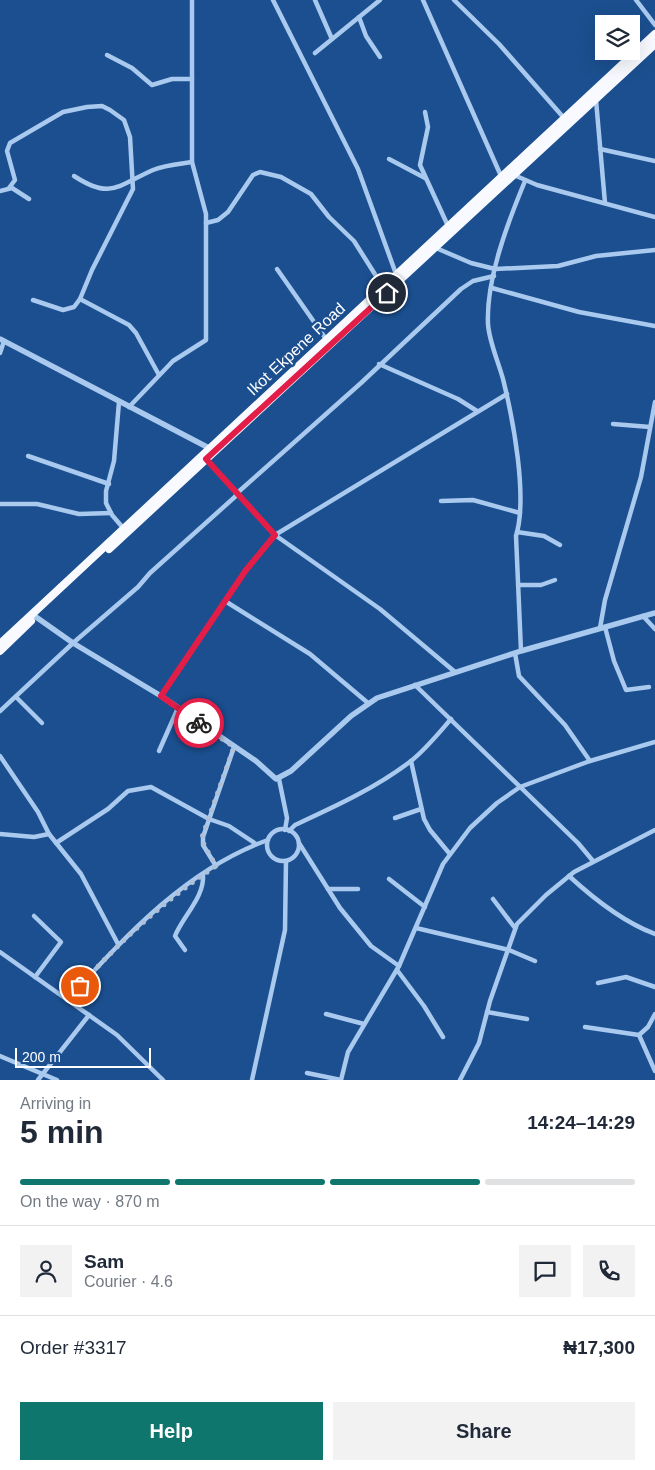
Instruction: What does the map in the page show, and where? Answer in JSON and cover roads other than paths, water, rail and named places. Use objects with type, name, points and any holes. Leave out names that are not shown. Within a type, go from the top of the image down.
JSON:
[{"type":"highway","name":"Ikot Ekpene Road","points":[[1,645],[36,617],[209,448],[655,34]]},
{"type":"highway","name":"Ikot Ekpene Road","points":[[1,645],[436,248],[655,44]]},
{"type":"street","points":[[129,407],[173,361],[206,340],[205,203],[192,162],[192,0]]},
{"type":"street","points":[[273,0],[358,169],[396,274]]},
{"type":"street","points":[[316,0],[332,39]]},
{"type":"street","points":[[316,53],[380,0]]},
{"type":"street","points":[[423,0],[501,176]]},
{"type":"street","points":[[454,0],[499,44],[564,118]]},
{"type":"street","points":[[636,0],[655,25]]},
{"type":"street","points":[[358,17],[366,36],[380,58]]},
{"type":"street","points":[[107,55],[132,68],[152,85],[172,79],[192,79]]},
{"type":"street","points":[[596,99],[605,203]]},
{"type":"street","points":[[0,191],[9,188],[15,180],[7,151],[8,144],[63,112],[102,106],[124,120],[130,137],[133,189],[92,270],[80,299],[74,307],[63,310],[33,300]]},
{"type":"street","points":[[425,112],[428,127],[420,165],[448,226]]},
{"type":"street","points":[[600,149],[655,161]]},
{"type":"street","points":[[389,159],[426,178]]},
{"type":"street","points":[[74,176],[92,188],[100,189],[134,182],[156,169],[192,162]]},
{"type":"street","points":[[206,224],[218,220],[228,212],[253,175],[260,172],[281,177],[311,194],[329,217],[354,241],[383,287]]},
{"type":"street","points":[[514,175],[526,181],[655,217]]},
{"type":"street","points":[[526,181],[511,217],[495,269],[488,309],[488,330],[507,394],[516,455],[520,513],[518,532],[519,676],[565,726],[590,762]]},
{"type":"street","points":[[9,188],[30,199]]},
{"type":"street","points":[[436,248],[471,263],[495,269],[558,266],[596,256],[655,250]]},
{"type":"street","points":[[278,270],[326,339]]},
{"type":"street","points":[[0,711],[73,643],[138,587],[150,573],[461,289],[473,281],[494,276]]},
{"type":"street","points":[[492,288],[578,312],[655,326]]},
{"type":"street","points":[[80,299],[129,325],[136,333],[159,375]]},
{"type":"street","points":[[0,354],[2,340],[209,448]]},
{"type":"street","points":[[379,364],[397,374],[450,395],[477,410]]},
{"type":"street","points":[[161,696],[246,570],[275,535],[477,410],[507,394]]},
{"type":"street","points":[[120,402],[114,461],[106,503],[111,513],[125,530]]},
{"type":"street","points":[[650,687],[626,690],[602,627],[605,600],[641,477],[655,402]]},
{"type":"street","points":[[613,424],[650,426]]},
{"type":"street","points":[[649,434],[655,434]]},
{"type":"street","points":[[28,456],[109,484]]},
{"type":"street","points":[[206,459],[236,495],[275,535],[380,609],[455,672]]},
{"type":"street","points":[[441,501],[473,500],[520,513]]},
{"type":"street","points":[[0,504],[37,504],[80,514],[111,513]]},
{"type":"street","points":[[518,532],[544,536],[560,545]]},
{"type":"street","points":[[518,585],[541,585],[555,580]]},
{"type":"street","points":[[225,601],[310,654],[368,702]]},
{"type":"street","points":[[279,779],[303,761],[368,702],[416,684],[518,652],[655,612]]},
{"type":"street","points":[[643,616],[655,629]]},
{"type":"street","points":[[36,617],[73,643],[161,696],[256,761],[274,778],[279,779]]},
{"type":"street","points":[[416,684],[593,861]]},
{"type":"street","points":[[16,697],[42,723]]},
{"type":"street","points":[[160,751],[178,708]]},
{"type":"street","points":[[299,843],[296,855],[286,861],[277,860],[270,856],[267,848],[268,840],[273,833],[287,830],[345,801],[411,761],[434,740],[451,719]]},
{"type":"street","points":[[307,1072],[341,1080],[348,1052],[398,968],[449,853],[484,814],[520,787],[590,762],[655,742]]},
{"type":"street","points":[[216,866],[202,841],[234,747]]},
{"type":"street","points":[[0,756],[38,812],[49,834],[81,874],[118,944]]},
{"type":"street","points":[[411,761],[416,774],[421,809],[430,830],[449,853]]},
{"type":"street","points":[[279,779],[287,830],[299,843],[340,908],[371,946],[398,968],[443,1037]]},
{"type":"street","points":[[56,843],[108,809],[124,794],[134,790],[153,788],[169,799],[209,819],[229,826],[256,844]]},
{"type":"street","points":[[395,818],[421,809]]},
{"type":"street","points":[[460,1080],[479,1043],[516,928],[546,895],[569,876],[593,861],[655,830]]},
{"type":"street","points":[[0,834],[34,837],[49,834]]},
{"type":"street","points":[[67,1000],[118,944],[160,906],[216,866],[256,844],[268,840]]},
{"type":"street","points":[[252,1080],[285,930],[286,861]]},
{"type":"street","points":[[185,950],[175,936],[189,915],[202,885],[203,874]]},
{"type":"street","points":[[569,876],[601,904],[635,926],[655,934]]},
{"type":"street","points":[[389,879],[426,907]]},
{"type":"street","points":[[328,889],[358,890]]},
{"type":"street","points":[[493,898],[516,928]]},
{"type":"street","points":[[34,916],[61,942],[35,977]]},
{"type":"street","points":[[416,928],[509,950],[536,961]]},
{"type":"street","points":[[0,952],[123,1040],[163,1080]]},
{"type":"street","points":[[598,983],[626,978],[655,987]]},
{"type":"street","points":[[488,1012],[527,1019]]},
{"type":"street","points":[[326,1014],[364,1024]]},
{"type":"street","points":[[639,1035],[648,1027],[655,1014]]},
{"type":"street","points":[[38,1080],[89,1015]]},
{"type":"street","points":[[585,1027],[639,1035]]},
{"type":"street","points":[[639,1035],[655,1070]]},
{"type":"street","points":[[0,1056],[57,1080]]}]
